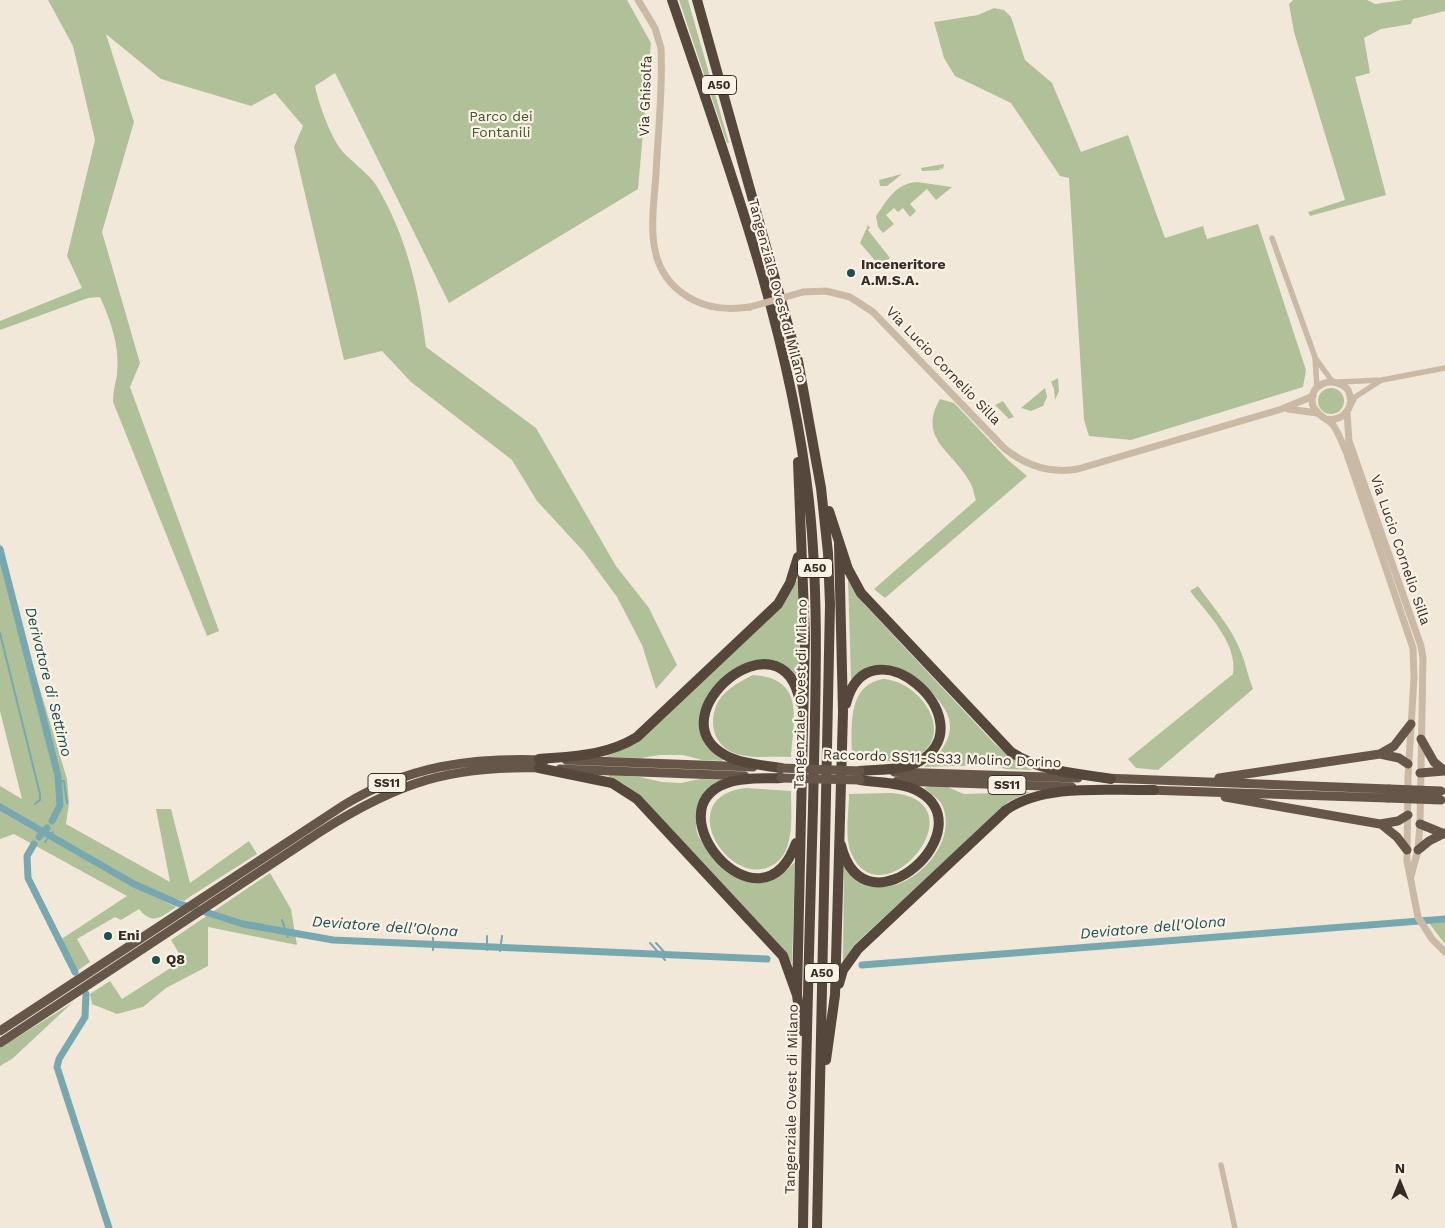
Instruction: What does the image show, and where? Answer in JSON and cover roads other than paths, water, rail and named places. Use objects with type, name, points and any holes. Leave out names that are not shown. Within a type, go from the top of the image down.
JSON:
[{"type":"highway","name":"Tangenziale Ovest di Milano","points":[[670,0],[702,84],[755,257],[783,358],[809,499],[816,605],[803,1228]]},
{"type":"highway","name":"Tangenziale Ovest di Milano","points":[[697,0],[798,361],[822,488],[828,553],[830,650],[816,1228]]},
{"type":"highway","points":[[797,430],[800,548],[805,637],[799,835],[797,995],[806,1058]]},
{"type":"highway","points":[[822,488],[839,544],[853,580],[872,606],[1011,752],[1043,768],[1111,778]]},
{"type":"highway","points":[[820,1101],[835,995],[843,712],[842,578],[839,544]]},
{"type":"highway","points":[[539,764],[600,753],[614,749],[636,737],[778,604],[790,583],[800,548]]},
{"type":"highway","points":[[781,773],[732,759],[716,749],[704,726],[706,709],[717,690],[736,672],[747,667],[765,664],[775,666],[789,676],[797,691],[802,712]]},
{"type":"highway","points":[[843,712],[847,697],[857,680],[874,671],[884,670],[904,675],[921,687],[933,702],[939,716],[940,732],[936,745],[920,762],[860,775]]},
{"type":"highway","points":[[1380,754],[1394,746],[1411,724]]},
{"type":"highway","points":[[1421,739],[1434,762],[1445,771]]},
{"type":"highway","points":[[1200,781],[1380,754],[1399,758],[1408,764]]},
{"type":"highway","name":"Raccordo SS11-SS33 Molino Dorino","points":[[256,868],[357,798],[401,777],[466,761],[781,773],[1200,781],[1388,794]]},
{"type":"highway","points":[[539,764],[612,783],[637,799],[774,944],[789,969],[797,995]]},
{"type":"highway","points":[[1420,773],[1445,771]]},
{"type":"highway","points":[[781,773],[736,781],[718,788],[705,802],[701,814],[703,833],[714,853],[729,867],[738,873],[756,878],[781,870],[793,852],[799,835]]},
{"type":"highway","points":[[839,836],[844,853],[852,869],[866,879],[879,882],[894,880],[916,867],[933,847],[938,836],[937,814],[929,801],[918,791],[860,775]]},
{"type":"highway","name":"Raccordo SS11-SS33 Molino Dorino","points":[[860,775],[1154,790],[1443,795]]},
{"type":"highway","points":[[835,995],[843,970],[858,948],[1006,810],[1017,802],[1044,794],[1065,792],[1154,790]]},
{"type":"highway","points":[[1170,790],[1242,800],[1380,824],[1398,821],[1408,815]]},
{"type":"highway","points":[[1380,824],[1397,837],[1406,850]]},
{"type":"highway","points":[[1420,824],[1444,833]]},
{"type":"highway","points":[[1418,850],[1444,833]]},
{"type":"highway","name":"SS11","points":[[0,1031],[204,896],[256,868]]},
{"type":"highway","name":"SS11","points":[[0,1043],[216,901],[256,868]]},
{"type":"street","name":"Via Ghisolfa","points":[[638,0],[655,28],[661,48],[654,199]]},
{"type":"street","name":"Via Lucio Cornelio Silla","points":[[654,199],[652,220],[655,250],[664,275],[671,285],[706,306],[728,309],[750,307],[803,292],[837,293],[861,302],[894,332],[1004,448],[1023,462],[1046,470],[1078,469],[1282,409],[1313,396]]},
{"type":"street","name":"Via Lucio Cornelio Silla","points":[[1272,238],[1315,357],[1317,388]]},
{"type":"street","name":"Via Lucio Cornelio Silla","points":[[1315,357],[1336,382],[1348,390],[1349,441],[1421,646],[1423,676],[1420,824],[1418,850],[1411,876]]},
{"type":"street","points":[[1317,412],[1313,405],[1313,396],[1317,388],[1324,382],[1382,380],[1445,368]]},
{"type":"street","points":[[1326,419],[1339,418],[1349,409],[1355,397],[1382,380]]},
{"type":"street","name":"Via Lucio Cornelio Silla","points":[[1282,409],[1301,409],[1317,412],[1333,426],[1347,454],[1412,648],[1414,678],[1408,764],[1406,850],[1418,917],[1432,939],[1445,952]]},
{"type":"street","points":[[1408,764],[1420,773]]},
{"type":"street","points":[[1408,776],[1420,773]]},
{"type":"street","points":[[1420,809],[1408,815],[1420,824]]},
{"type":"street","points":[[1221,1165],[1235,1228]]},
{"type":"waterway","name":"Derivatore di Settimo","points":[[0,549],[58,776],[60,805],[52,821]]},
{"type":"waterway","points":[[0,633],[40,794],[40,800],[35,804]]},
{"type":"waterway","points":[[59,781],[64,781],[67,803]]},
{"type":"waterway","name":"Deviatore dell'Olona","points":[[0,807],[134,884],[177,903],[243,924],[333,940],[767,959]]},
{"type":"waterway","name":"Deviatore dell'Olona","points":[[39,837],[47,828]]},
{"type":"waterway","name":"Deviatore dell'Olona","points":[[45,842],[53,832]]},
{"type":"waterway","name":"Derivatore di Settimo","points":[[34,844],[27,856],[28,878],[75,972]]},
{"type":"waterway","name":"Deviatore dell'Olona","points":[[862,965],[1445,919]]},
{"type":"waterway","name":"Deviatore dell'Olona","points":[[282,920],[288,937]]},
{"type":"waterway","name":"Deviatore dell'Olona","points":[[433,934],[433,950]]},
{"type":"waterway","name":"Deviatore dell'Olona","points":[[487,936],[487,950]]},
{"type":"waterway","name":"Deviatore dell'Olona","points":[[500,951],[502,936]]},
{"type":"waterway","name":"Deviatore dell'Olona","points":[[650,943],[665,960]]},
{"type":"waterway","points":[[656,943],[668,956]]},
{"type":"waterway","name":"Derivatore di Settimo","points":[[86,994],[85,1017],[59,1059],[57,1067],[109,1228]]},
{"type":"place","name":"Inceneritore A.M.S.A.","points":[[851,273]]},
{"type":"place","name":"Eni","points":[[108,936]]},
{"type":"place","name":"Q8","points":[[156,960]]},
{"type":"park label","name":"Parco dei Fontanili","points":[[501,126]]}]
